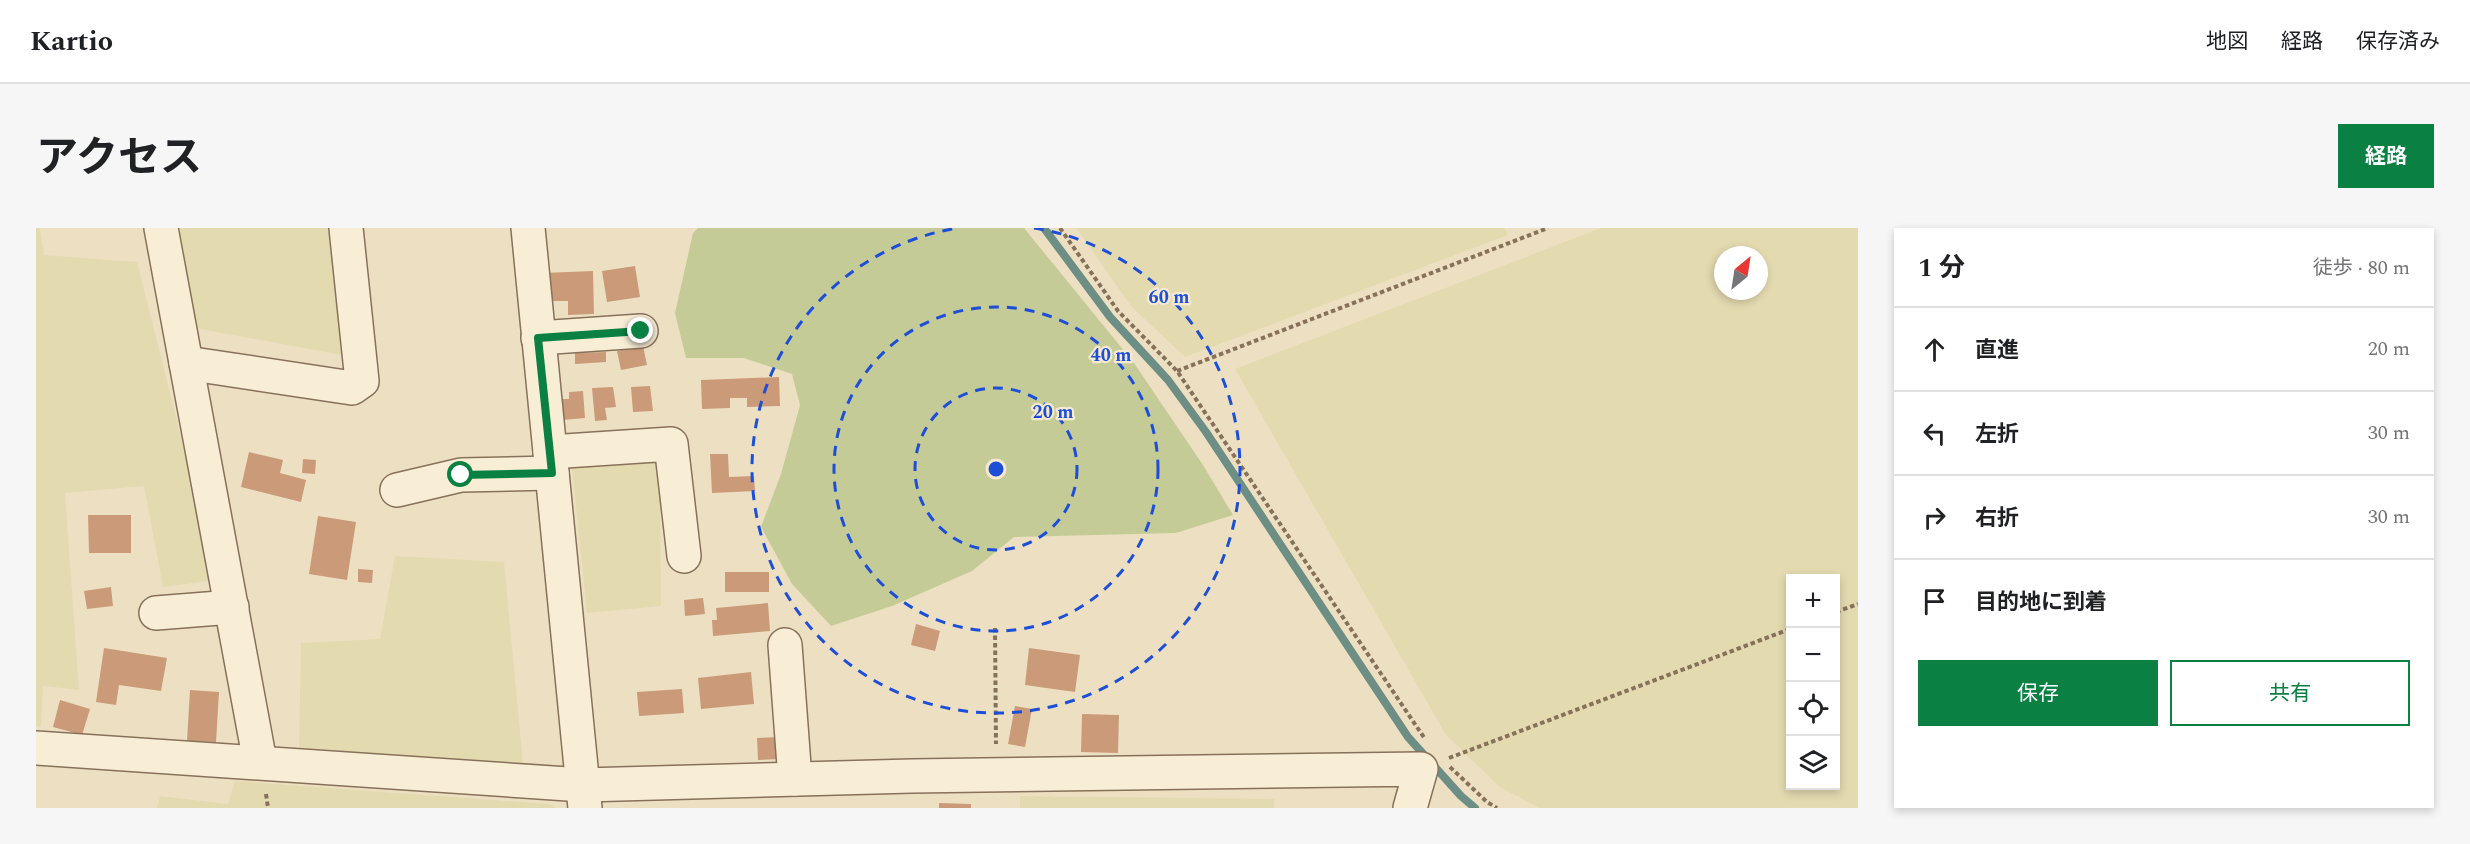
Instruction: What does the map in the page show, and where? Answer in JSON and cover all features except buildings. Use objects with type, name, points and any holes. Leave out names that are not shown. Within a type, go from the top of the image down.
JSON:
[{"type":"street","points":[[161,228],[260,762]]},
{"type":"street","points":[[186,363],[352,388],[362,381],[346,228]]},
{"type":"street","points":[[528,228],[584,796]]},
{"type":"street","points":[[538,338],[641,331]]},
{"type":"street","points":[[397,490],[461,475],[671,444],[684,556]]},
{"type":"street","points":[[156,613],[232,607]]},
{"type":"street","points":[[785,645],[795,779]]},
{"type":"street","points":[[36,747],[260,762],[584,796],[795,779],[1420,769],[1410,808]]},
{"type":"path","points":[[1060,228],[1118,311],[1177,370],[1430,744]]},
{"type":"path","points":[[1177,370],[1548,228]]},
{"type":"path","points":[[1840,611],[1858,604]]},
{"type":"path","points":[[995,628],[996,775]]},
{"type":"path","points":[[1497,808],[1486,802],[1443,761],[1786,631]]},
{"type":"shaded area","points":[[36,228],[40,228],[44,255],[137,262],[217,580],[163,587],[144,486],[65,493],[79,690],[43,686],[41,727],[36,726]]},
{"type":"shaded area","points":[[180,228],[328,228],[342,355],[195,328]]},
{"type":"shaded area","points":[[1076,228],[1505,228],[1508,235],[1185,357],[1131,306]]},
{"type":"shaded area","points":[[1601,228],[1858,228],[1858,808],[1539,808],[1500,787],[1446,735],[1235,369]]},
{"type":"shaded area","points":[[660,461],[661,606],[587,613],[572,468]]},
{"type":"shaded area","points":[[395,556],[504,562],[523,764],[299,748],[301,643],[380,639]]},
{"type":"shaded area","points":[[235,781],[549,804],[556,808],[157,808],[160,796],[228,804]]},
{"type":"shaded area","points":[[1020,796],[1274,799],[1274,808],[1020,808]]},
{"type":"green space","points":[[698,228],[1024,228],[1134,363],[1203,465],[1233,515],[1176,533],[1014,537],[972,571],[892,606],[831,626],[792,584],[761,527],[781,474],[800,405],[792,374],[744,358],[686,358],[675,313],[693,233]]},
{"type":"waterway","points":[[1044,228],[1110,317],[1168,380],[1206,432],[1408,737],[1461,796],[1475,808]]},
{"type":"route","points":[[461,475],[552,473],[538,338],[641,331]]}]
